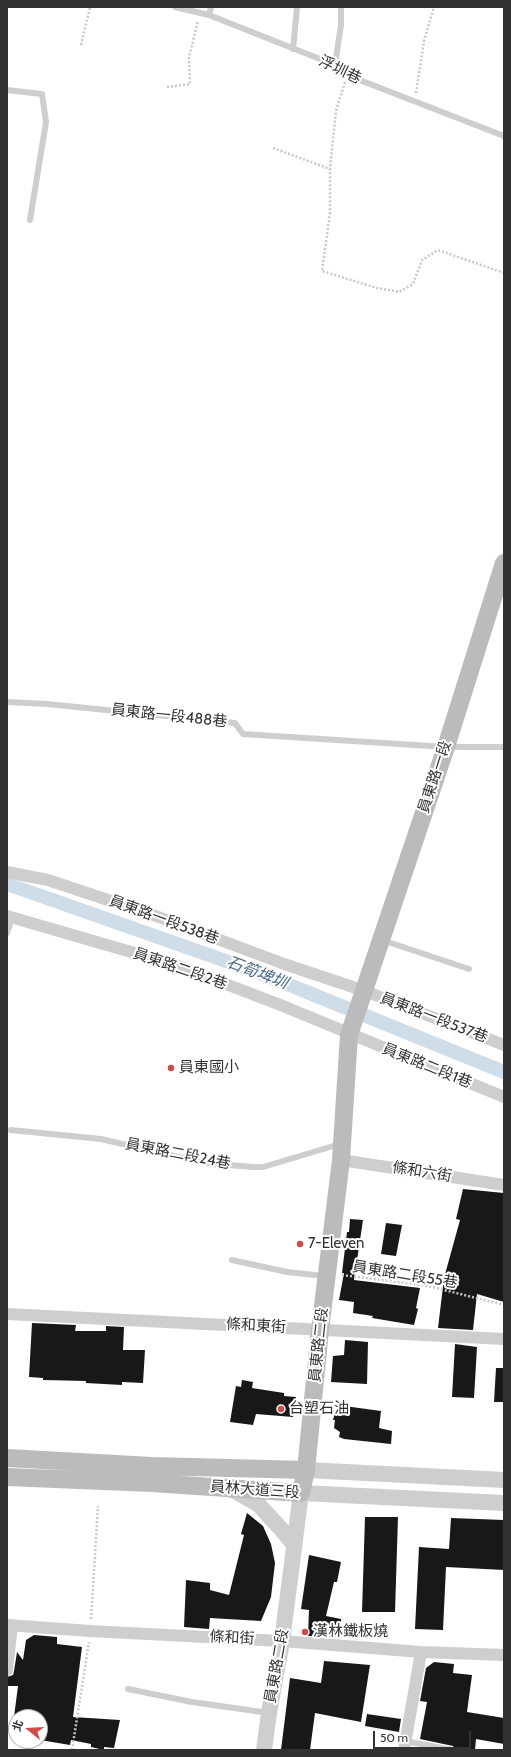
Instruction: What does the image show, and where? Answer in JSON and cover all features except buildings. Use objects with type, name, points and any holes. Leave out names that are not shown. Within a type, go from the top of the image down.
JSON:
[{"type":"main road","name":"員東路一段","points":[[349,1035],[446,747],[504,563]]},
{"type":"main road","name":"員東路二段","points":[[301,1493],[306,1470],[320,1330],[341,1152],[349,1035]]},
{"type":"main road","name":"員林大道三段","points":[[7,1458],[152,1466],[306,1470]]},
{"type":"main road","name":"員林大道三段","points":[[7,1477],[152,1483],[301,1493]]},
{"type":"street","name":"員東路一段538巷","points":[[7,872],[48,880],[146,912],[287,965],[364,991]]},
{"type":"street","name":"員東路二段2巷","points":[[9,917],[176,965],[278,1004],[349,1035]]},
{"type":"street","name":"員東路一段537巷","points":[[364,991],[504,1045]]},
{"type":"street","name":"員東路二段1巷","points":[[349,1035],[504,1097]]},
{"type":"street","name":"條和六街","points":[[341,1152],[504,1185]]},
{"type":"street","name":"條和東街","points":[[7,1314],[290,1327],[320,1330],[504,1339]]},
{"type":"street","name":"員林大道三段","points":[[306,1470],[504,1480]]},
{"type":"street","points":[[231,1489],[258,1504],[294,1545]]},
{"type":"street","name":"員林大道三段","points":[[301,1493],[504,1503]]},
{"type":"street","name":"員東路二段","points":[[264,1750],[282,1641],[301,1493]]},
{"type":"street","points":[[7,1670],[10,1625]]},
{"type":"street","name":"條和街","points":[[10,1625],[90,1631],[282,1641],[421,1652],[504,1655]]},
{"type":"street","points":[[405,1746],[421,1652]]},
{"type":"lane","name":"浮圳巷","points":[[175,7],[209,15],[335,65],[357,79],[504,136]]},
{"type":"lane","points":[[209,15],[211,7]]},
{"type":"lane","points":[[293,49],[297,7]]},
{"type":"lane","points":[[335,65],[341,25],[341,7]]},
{"type":"lane","points":[[7,90],[42,94],[46,122],[30,220]]},
{"type":"lane","name":"員東路一段488巷","points":[[7,702],[47,704],[235,723],[243,734],[446,747]]},
{"type":"lane","points":[[446,747],[504,747]]},
{"type":"lane","points":[[7,933],[9,917]]},
{"type":"lane","points":[[382,940],[470,969]]},
{"type":"lane","name":"員東路二段24巷","points":[[11,1130],[101,1139],[206,1163],[253,1167],[263,1167],[341,1152]]},
{"type":"lane","points":[[232,1260],[287,1272],[326,1277]]},
{"type":"lane","points":[[128,1689],[192,1702],[269,1713]]},
{"type":"lane","points":[[405,1746],[452,1750]]},
{"type":"path","points":[[81,46],[90,7]]},
{"type":"path","points":[[415,101],[424,41],[434,7]]},
{"type":"path","points":[[167,87],[190,84],[189,57],[200,12]]},
{"type":"path","points":[[348,74],[336,111],[330,169],[330,213],[322,271],[377,288],[400,292],[414,284],[422,260],[438,250],[504,273]]},
{"type":"path","points":[[273,148],[330,169]]},
{"type":"path","name":"員東路二段55巷","points":[[326,1277],[338,1275],[428,1286],[504,1305]]},
{"type":"waterway","name":"石筍埤圳","points":[[7,884],[260,973],[504,1072]]},
{"type":"place","name":"員東國小","points":[[171,1068]]},
{"type":"place","name":"7-Eleven","points":[[300,1244]]},
{"type":"place","name":"台塑石油","points":[[281,1409]]},
{"type":"place","name":"漢林鐵板燒","points":[[305,1632]]}]
